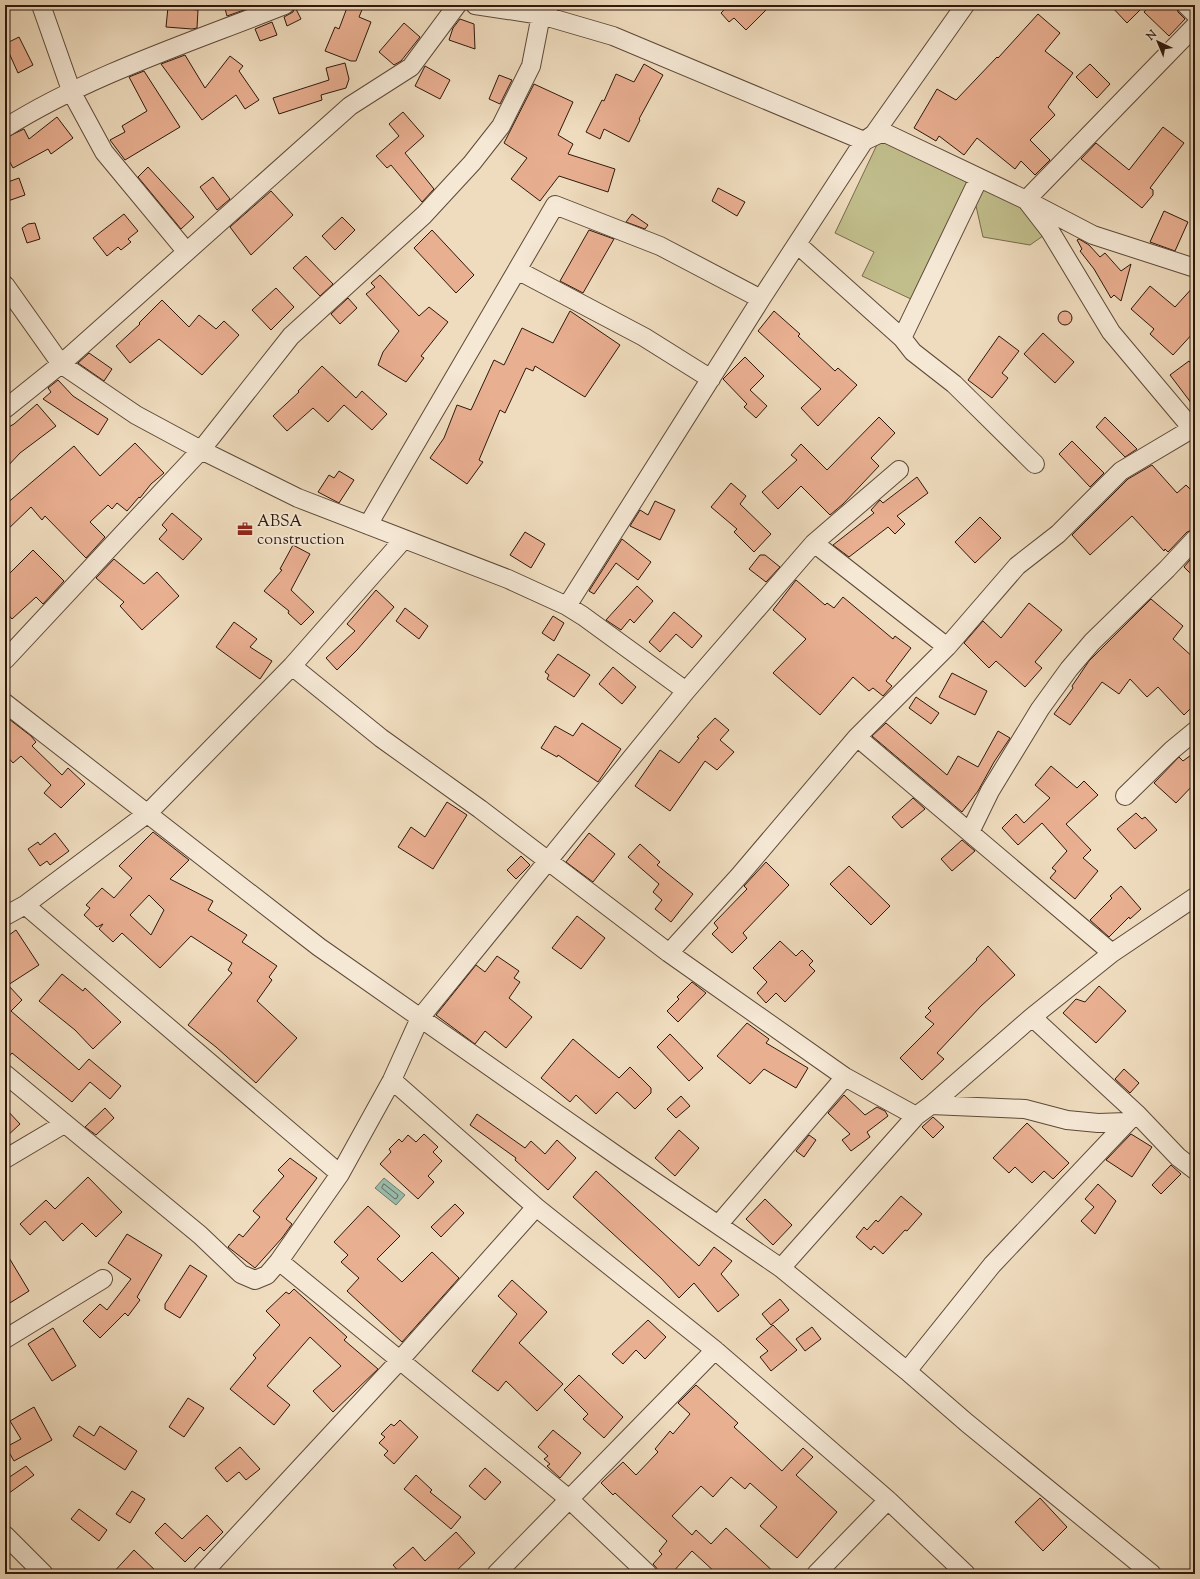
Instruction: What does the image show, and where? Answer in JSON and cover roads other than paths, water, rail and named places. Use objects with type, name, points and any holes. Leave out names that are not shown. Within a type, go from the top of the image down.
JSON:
[{"type":"street","points":[[41,5],[72,93],[104,152],[186,251]]},
{"type":"street","points":[[5,128],[27,114],[130,66],[284,5]]},
{"type":"street","points":[[5,409],[61,364],[350,106],[411,67],[457,5]]},
{"type":"street","points":[[475,5],[546,10],[613,36],[864,141],[883,132],[1026,200],[1093,235],[1195,268]]},
{"type":"street","points":[[567,606],[761,299],[864,141],[874,134],[965,5]]},
{"type":"street","points":[[1186,5],[1195,14]]},
{"type":"street","points":[[5,660],[201,450],[291,336],[424,215],[472,163],[502,126],[531,66],[546,10]]},
{"type":"street","points":[[1026,200],[1195,26]]},
{"type":"street","points":[[902,338],[979,178]]},
{"type":"street","points":[[668,953],[739,876],[857,737],[946,647],[1017,566],[1058,534],[1121,471],[1194,429],[1111,332],[1050,231],[1026,200]]},
{"type":"street","points":[[368,525],[555,205],[660,246],[761,299]]},
{"type":"street","points":[[797,244],[902,338],[913,352],[954,384],[1036,464]]},
{"type":"street","points":[[517,270],[644,337],[711,379]]},
{"type":"street","points":[[5,285],[61,364],[136,415],[201,450],[298,498],[508,579],[567,606],[686,691]]},
{"type":"street","points":[[5,1074],[200,1235],[241,1274],[255,1280],[267,1275],[279,1261],[340,1174],[392,1080],[420,1018],[549,862],[686,691],[814,543],[899,470]]},
{"type":"street","points":[[5,916],[25,905],[148,813],[292,666],[404,539]]},
{"type":"street","points":[[970,832],[990,791],[1040,709],[1069,669],[1092,642],[1167,569],[1195,539]]},
{"type":"street","points":[[814,543],[946,647]]},
{"type":"street","points":[[292,666],[381,738],[549,862],[668,953],[845,1077],[916,1116]]},
{"type":"street","points":[[5,703],[319,947],[781,1268],[907,1371],[967,1423],[1152,1574]]},
{"type":"street","points":[[1125,796],[1172,750],[1195,731]]},
{"type":"street","points":[[857,737],[1112,954]]},
{"type":"street","points":[[781,1268],[916,1116],[931,1105],[1032,1017],[1112,954],[1195,898]]},
{"type":"street","points":[[25,905],[340,1174]]},
{"type":"street","points":[[1032,1017],[1132,1118],[1195,1170]]},
{"type":"street","points":[[718,1225],[845,1077]]},
{"type":"street","points":[[392,1080],[536,1207],[715,1350],[888,1500],[966,1574]]},
{"type":"street","points":[[931,1105],[1025,1109],[1067,1120],[1098,1123],[1132,1118]]},
{"type":"street","points":[[907,1371],[992,1265],[1132,1118]]},
{"type":"street","points":[[5,1159],[64,1124]]},
{"type":"street","points":[[202,1574],[400,1360],[536,1207]]},
{"type":"street","points":[[279,1261],[569,1499],[648,1574]]},
{"type":"street","points":[[5,1339],[103,1278]]},
{"type":"street","points":[[496,1574],[715,1350]]},
{"type":"street","points":[[816,1574],[888,1500]]},
{"type":"street","points":[[5,1535],[44,1574]]},
{"type":"water","points":[[384,1178],[405,1195],[396,1205],[375,1188]]},
{"type":"place","name":"ABSA construction","points":[[245,529]]}]
